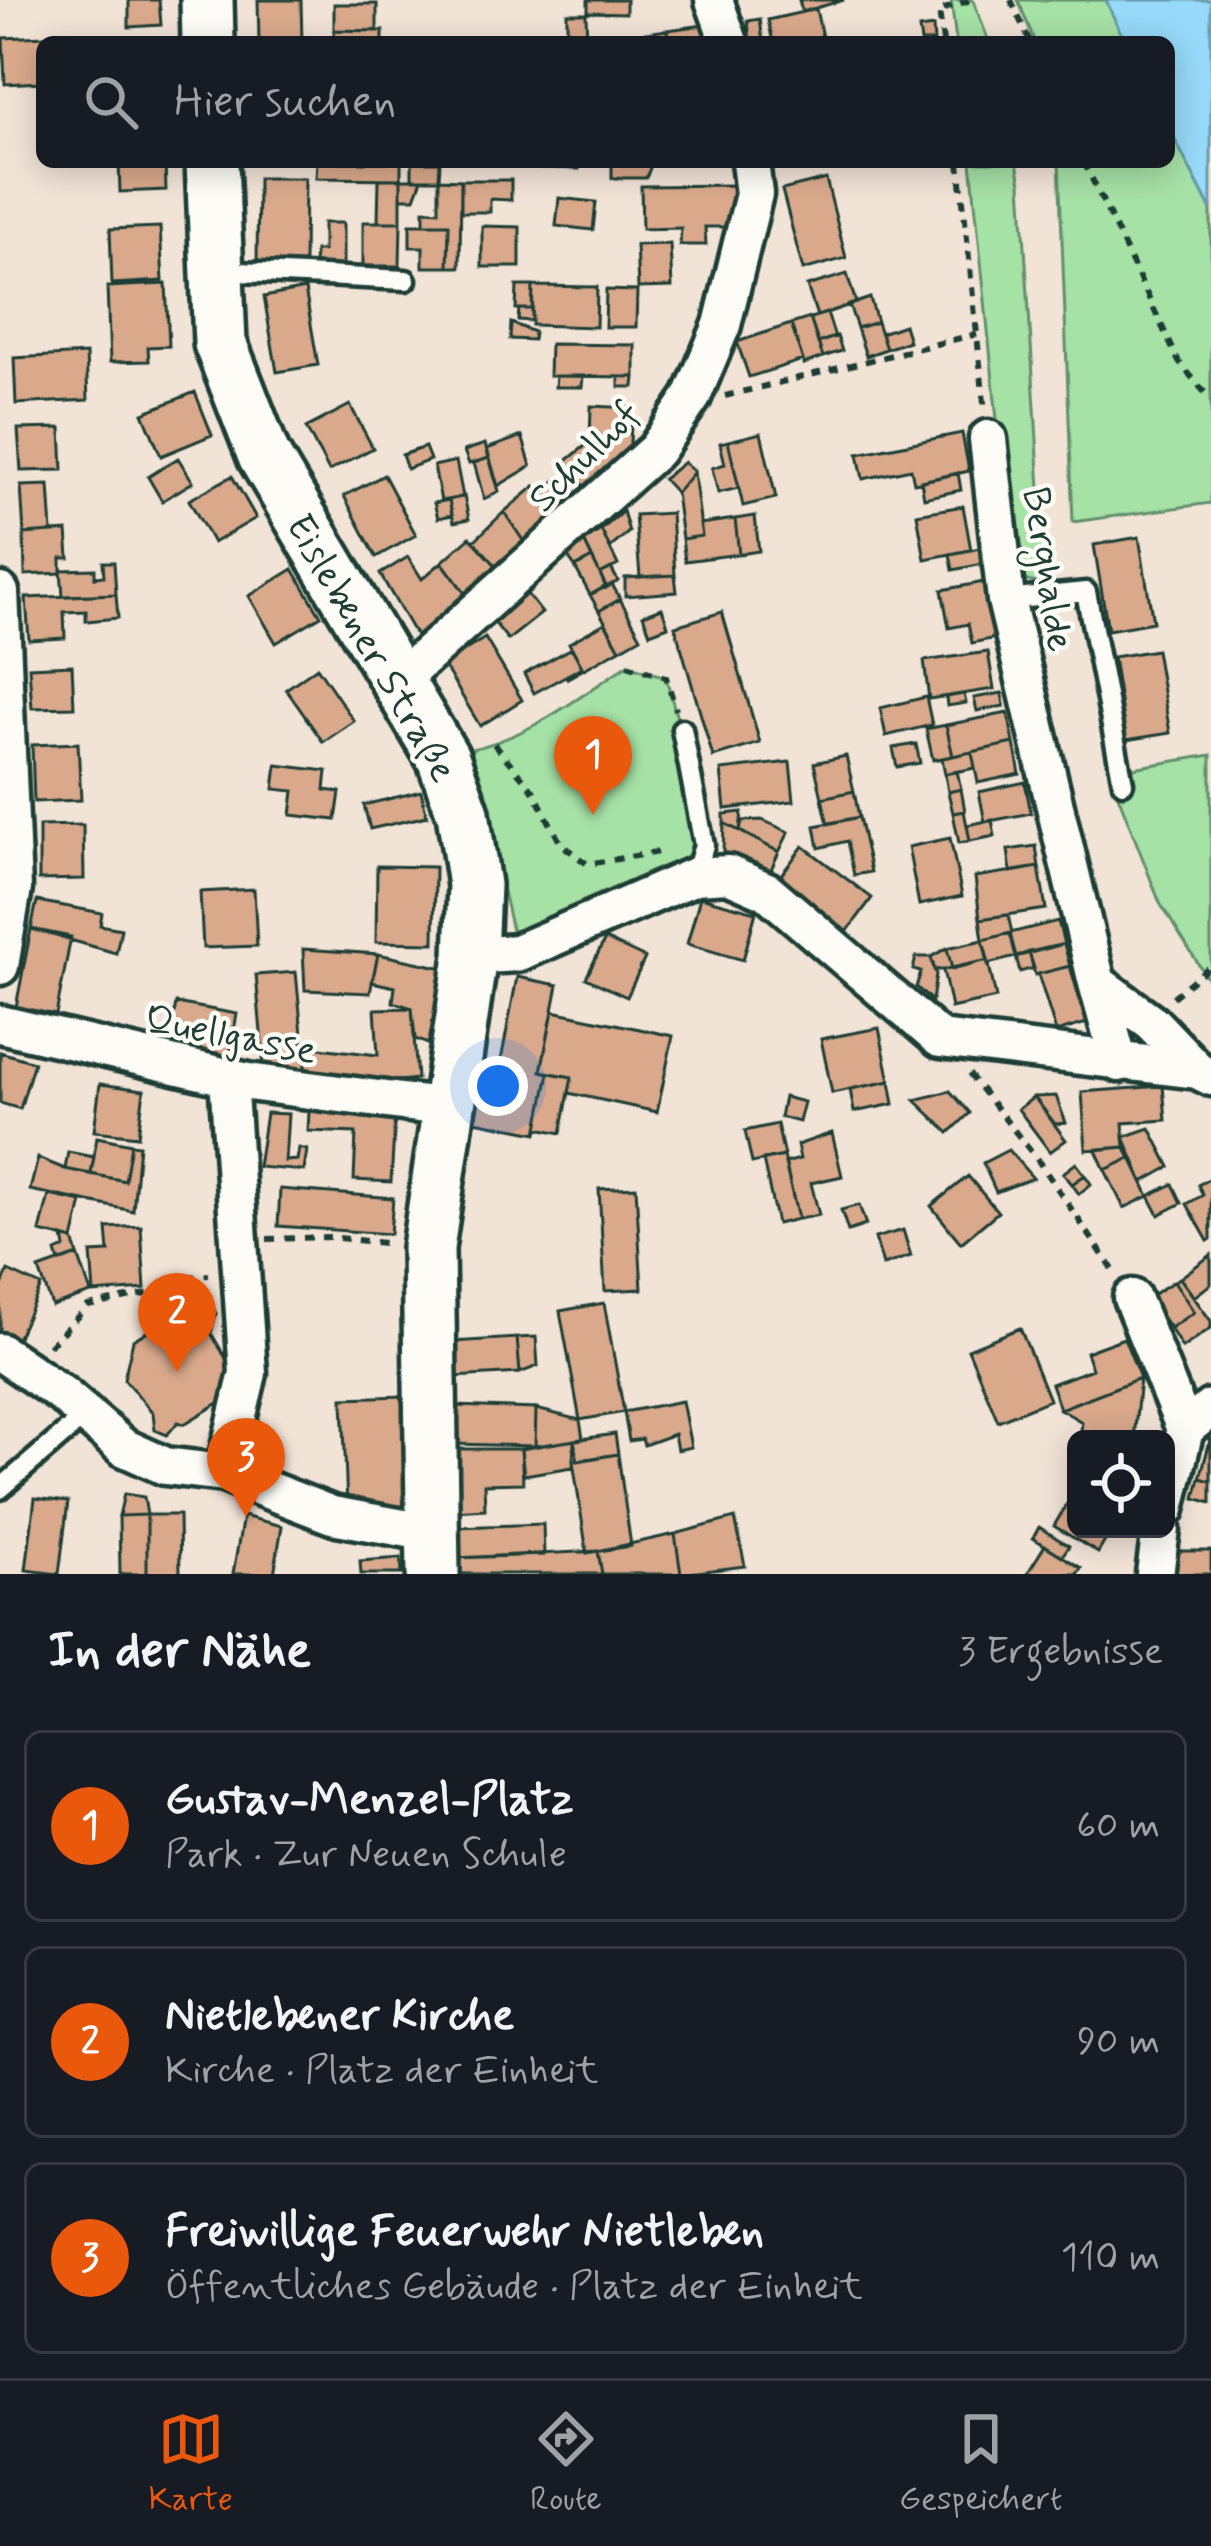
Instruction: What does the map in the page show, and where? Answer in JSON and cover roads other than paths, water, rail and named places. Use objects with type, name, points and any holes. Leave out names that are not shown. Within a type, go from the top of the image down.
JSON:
[{"type":"street","points":[[207,0],[208,36]]},
{"type":"street","points":[[714,0],[727,36]]},
{"type":"street","name":"Eislebener Straße","points":[[212,168],[220,343],[264,456],[443,758],[463,813],[474,885],[471,956],[428,1248],[432,1554]]},
{"type":"street","name":"Schulhof","points":[[398,681],[656,450],[692,397],[722,325],[754,194],[751,168]]},
{"type":"street","name":"Berghalde","points":[[988,439],[1006,600],[1119,1063]]},
{"type":"street","points":[[0,592],[13,888],[0,966]]},
{"type":"street","points":[[471,956],[517,953],[700,860],[767,891],[940,1039],[1204,1074]]},
{"type":"street","points":[[1097,982],[1152,1023],[1204,1074]]},
{"type":"street","name":"Quellgasse","points":[[0,1024],[238,1079],[448,1108]]},
{"type":"street","points":[[224,1473],[248,1372],[238,1079]]},
{"type":"street","points":[[1132,1298],[1198,1418],[1175,1483]]},
{"type":"street","points":[[14,1361],[75,1404],[123,1447],[165,1466],[224,1473],[432,1554]]},
{"type":"lane","points":[[215,270],[406,280]]},
{"type":"lane","points":[[1006,600],[1086,592],[1123,784]]},
{"type":"lane","points":[[682,729],[700,860]]},
{"type":"lane","points":[[0,1489],[75,1404]]},
{"type":"water","points":[[1106,0],[1211,0],[1211,210],[1175,140],[1175,36],[1122,36]]},
{"type":"place","name":"Gustav-Menzel-Platz","points":[[593,815]]},
{"type":"place","name":"Nietlebener Kirche","points":[[177,1372]]},
{"type":"place","name":"Freiwillige Feuerwehr Nietleben","points":[[246,1517]]}]
